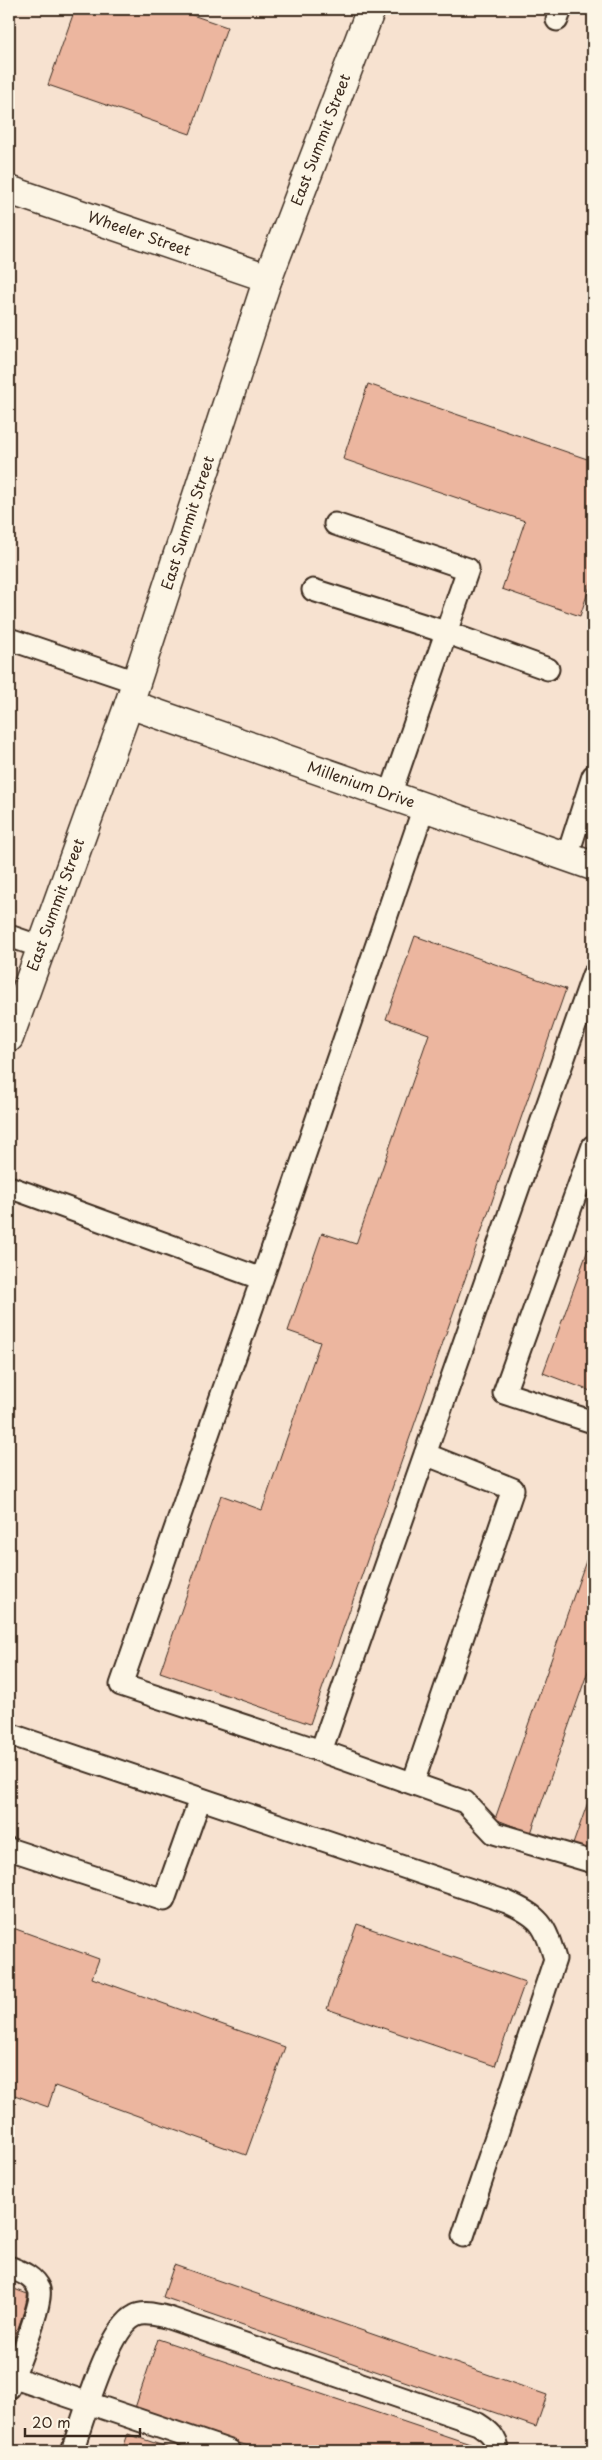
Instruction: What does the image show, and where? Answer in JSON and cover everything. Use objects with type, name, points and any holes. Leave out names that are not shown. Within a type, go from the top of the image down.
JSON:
[{"type":"street","name":"East Summit Street","points":[[10,1028],[132,693],[268,278],[370,9]]},
{"type":"street","name":"Wheeler Street","points":[[9,190],[268,278]]},
{"type":"street","name":"Millenium Drive","points":[[132,693],[390,795],[593,866]]},
{"type":"lane","points":[[335,524],[468,569],[390,795]]},
{"type":"lane","points":[[313,590],[445,632],[548,669]]},
{"type":"lane","points":[[9,639],[132,693]]},
{"type":"lane","points":[[567,857],[593,776]]},
{"type":"lane","points":[[424,807],[121,1685],[321,1751],[465,1802],[494,1833],[593,1862]]},
{"type":"lane","points":[[9,936],[41,947]]},
{"type":"lane","points":[[321,1751],[593,975]]},
{"type":"lane","points":[[593,1146],[504,1393],[593,1422]]},
{"type":"lane","points":[[9,1187],[262,1279]]},
{"type":"lane","points":[[413,1783],[513,1489],[425,1454]]},
{"type":"lane","points":[[9,1737],[507,1902],[528,1912],[547,1932],[555,1959],[463,2236]]},
{"type":"lane","points":[[9,1849],[164,1900],[200,1799]]},
{"type":"lane","points":[[9,2267],[33,2279],[40,2291],[38,2306],[10,2380],[230,2451]]},
{"type":"lane","points":[[72,2451],[110,2345],[122,2326],[136,2315],[152,2314],[166,2317],[478,2424],[490,2432],[497,2444],[498,2451]]},
{"type":"shaded area","points":[[9,9],[593,9],[593,2451],[9,2451]]},
{"type":"building","points":[[75,9],[175,9],[227,27],[190,134],[48,85]]},
{"type":"building","points":[[368,384],[593,461],[593,577],[580,616],[502,589],[525,521],[343,459]]},
{"type":"building","points":[[415,936],[566,989],[310,1724],[160,1672],[221,1495],[262,1510],[320,1342],[288,1331],[322,1233],[356,1244],[429,1034],[386,1019]]},
{"type":"building","points":[[593,1236],[593,1392],[543,1373]]},
{"type":"building","points":[[593,1541],[593,1657],[531,1833],[495,1819]]},
{"type":"building","points":[[593,1788],[593,1854],[572,1847]]},
{"type":"building","points":[[357,1924],[525,1982],[495,2066],[327,2009]]},
{"type":"building","points":[[13,1928],[99,1959],[92,1978],[285,2047],[246,2155],[55,2086],[48,2107],[9,2093],[9,1939]]},
{"type":"building","points":[[174,2265],[547,2395],[536,2427],[163,2297]]},
{"type":"building","points":[[9,2287],[30,2295],[9,2353]]},
{"type":"building","points":[[158,2339],[485,2449],[485,2451],[263,2451],[135,2408]]},
{"type":"building","points":[[128,2434],[178,2451],[122,2451]]}]
